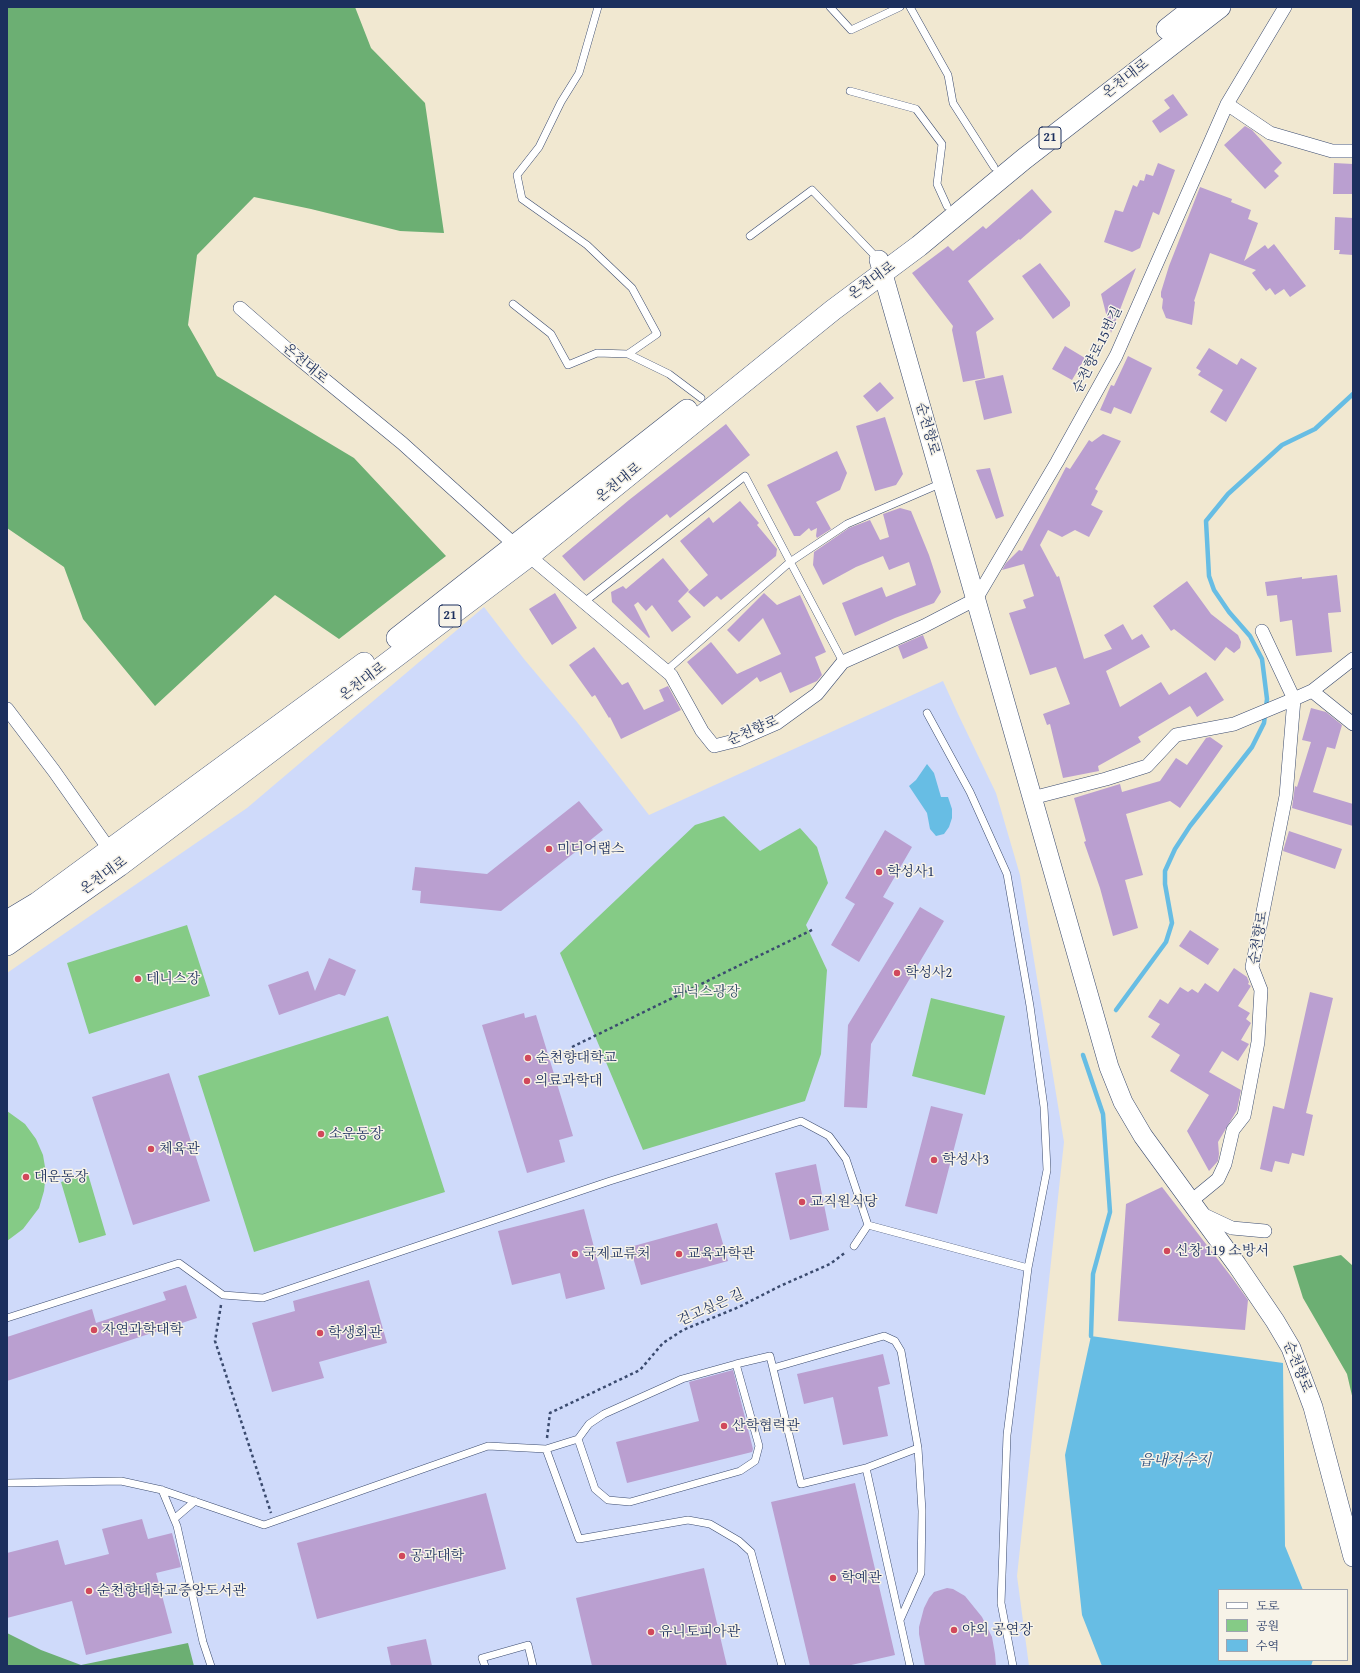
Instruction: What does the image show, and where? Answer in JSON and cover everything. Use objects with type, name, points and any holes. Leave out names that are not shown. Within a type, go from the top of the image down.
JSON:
[{"type":"main road","name":"온천대로","points":[[7,945],[119,866],[833,310],[947,206],[1048,122],[1195,7]]},
{"type":"main road","name":"온천대로","points":[[7,921],[37,903],[387,646],[522,551],[701,398],[881,266],[919,246],[1030,154],[1220,7]]},
{"type":"main road","name":"순천향로","points":[[881,266],[1109,1067],[1123,1102],[1143,1136],[1193,1207],[1237,1265],[1276,1321],[1291,1348],[1313,1407],[1353,1557]]},
{"type":"street","name":"순천향로15번길","points":[[976,599],[1057,462],[1116,356],[1227,104],[1285,7]]},
{"type":"street","points":[[1227,104],[1270,133],[1332,151],[1353,151]]},
{"type":"street","name":"온천대로","points":[[240,308],[286,348],[402,443],[522,551]]},
{"type":"street","name":"순천향로","points":[[522,551],[671,675],[702,731],[714,746],[738,740],[777,723],[817,694],[843,662],[924,626],[976,599]]},
{"type":"street","points":[[1262,631],[1294,699]]},
{"type":"street","points":[[1032,798],[1099,781],[1147,766],[1176,735],[1234,724],[1294,699],[1312,691],[1353,659]]},
{"type":"street","points":[[1312,691],[1353,724]]},
{"type":"street","name":"순천향로","points":[[1193,1207],[1218,1179],[1226,1164],[1233,1130],[1244,1116],[1258,1042],[1261,990],[1252,967],[1286,796],[1294,699]]},
{"type":"street","points":[[7,709],[54,771],[109,849]]},
{"type":"street","points":[[1193,1207],[1232,1228],[1265,1231]]},
{"type":"lane","points":[[598,7],[579,73],[560,102],[539,147],[517,175],[522,199],[587,245],[632,288],[657,334],[628,354]]},
{"type":"lane","points":[[830,7],[851,30],[900,7]]},
{"type":"lane","points":[[910,7],[948,75],[953,103],[994,167]]},
{"type":"lane","points":[[850,91],[916,109],[942,144],[936,184],[947,206]]},
{"type":"lane","name":"온천대로","points":[[750,236],[812,190],[881,266]]},
{"type":"lane","points":[[513,304],[551,334],[568,365],[597,353],[628,354],[669,374],[701,398]]},
{"type":"lane","points":[[583,603],[744,476],[843,662]]},
{"type":"lane","points":[[666,671],[790,562],[847,524],[942,483]]},
{"type":"lane","points":[[927,713],[970,792],[1007,874],[1030,1006],[1044,1107],[1047,1170],[1028,1268],[1006,1435],[1002,1603],[1012,1666]]},
{"type":"lane","points":[[7,1318],[179,1263],[223,1295],[263,1298],[610,1181],[800,1121],[829,1136],[846,1159],[868,1225]]},
{"type":"lane","points":[[868,1225],[1028,1268]]},
{"type":"lane","points":[[854,1246],[868,1225]]},
{"type":"lane","points":[[773,1368],[884,1336],[895,1341],[901,1351],[918,1448],[922,1511],[921,1573],[900,1620]]},
{"type":"lane","points":[[7,1483],[121,1480],[162,1490],[264,1525],[488,1446],[546,1449],[578,1439],[589,1424],[604,1414],[682,1379],[770,1356],[802,1484],[866,1468],[918,1448]]},
{"type":"lane","points":[[578,1439],[595,1489],[608,1500],[630,1502],[740,1472],[755,1460],[759,1446],[736,1364]]},
{"type":"lane","points":[[546,1449],[579,1539],[688,1520],[710,1524],[739,1541],[751,1552],[782,1666]]},
{"type":"lane","points":[[866,1468],[910,1666]]},
{"type":"lane","points":[[162,1490],[177,1526],[203,1642],[210,1666]]},
{"type":"lane","points":[[174,1519],[195,1501]]},
{"type":"lane","points":[[485,1666],[482,1658],[528,1646],[533,1666]]},
{"type":"path","points":[[572,1047],[814,929]]},
{"type":"path","name":"걷고싶은 길","points":[[546,1449],[550,1413],[640,1370],[663,1343],[682,1330],[739,1307],[780,1286],[830,1264],[854,1246]]},
{"type":"path","points":[[223,1295],[215,1341],[274,1522]]},
{"type":"shaded area","name":"순천향대학교","points":[[484,607],[524,659],[577,722],[649,815],[943,681],[996,793],[1020,875],[1064,1142],[1017,1576],[1029,1666],[7,1666],[7,973],[247,808]]},
{"type":"green space","points":[[7,7],[355,7],[371,48],[425,103],[444,233],[400,231],[311,209],[254,197],[197,255],[188,325],[217,376],[354,458],[446,556],[339,639],[275,595],[155,706],[83,619],[64,567],[7,528]]},
{"type":"green space","name":"피닉스광장","points":[[724,816],[760,851],[800,828],[817,847],[828,883],[806,925],[827,970],[821,1054],[805,1101],[643,1150],[560,953],[695,825]]},
{"type":"green space","name":"테니스장","points":[[187,925],[210,996],[89,1034],[67,963]]},
{"type":"green space","points":[[931,998],[1005,1016],[985,1095],[912,1076]]},
{"type":"green space","name":"소운동장","points":[[388,1016],[445,1192],[254,1252],[198,1076]]},
{"type":"green space","name":"대운동장","points":[[7,1111],[25,1124],[36,1139],[43,1155],[46,1173],[44,1191],[39,1208],[23,1229],[7,1241]]},
{"type":"green space","points":[[88,1174],[106,1235],[79,1243],[61,1182]]},
{"type":"green space","points":[[1341,1255],[1353,1266],[1353,1400],[1347,1374],[1303,1298],[1293,1266]]},
{"type":"green space","points":[[7,1633],[41,1650],[81,1665],[188,1643],[194,1666],[7,1666]]},
{"type":"water","points":[[927,764],[934,773],[941,797],[948,797],[952,809],[952,818],[949,827],[944,834],[936,836],[930,829],[927,813],[909,786],[916,780]]},
{"type":"water","name":"읍내저수지","points":[[1091,1336],[1283,1363],[1285,1546],[1303,1589],[1218,1589],[1218,1661],[1313,1661],[1311,1666],[1102,1666],[1082,1615],[1065,1455]]},
{"type":"building","points":[[1173,94],[1188,115],[1160,133],[1152,121],[1170,108],[1164,100]]},
{"type":"building","points":[[1245,126],[1252,130],[1282,163],[1274,171],[1279,176],[1265,189],[1224,145]]},
{"type":"building","points":[[1158,163],[1175,170],[1159,215],[1153,212],[1140,248],[1132,252],[1104,242],[1115,210],[1123,212],[1133,185],[1137,187],[1140,180],[1144,181],[1146,174],[1153,176]]},
{"type":"building","points":[[1334,163],[1353,164],[1353,194],[1333,194]]},
{"type":"building","points":[[1200,187],[1232,199],[1231,202],[1251,210],[1248,219],[1258,223],[1244,261],[1265,245],[1268,249],[1274,244],[1306,286],[1290,297],[1284,289],[1275,295],[1270,288],[1266,291],[1252,273],[1256,270],[1210,253],[1194,301],[1192,325],[1166,318],[1162,308],[1163,299],[1161,297],[1161,292],[1169,266]]},
{"type":"building","points":[[1032,189],[1052,212],[1020,240],[1019,239],[968,281],[994,319],[976,332],[985,378],[963,382],[952,330],[953,326],[912,273],[948,246],[953,251],[983,226],[986,229]]},
{"type":"building","points":[[1335,217],[1353,218],[1353,255],[1339,254],[1340,250],[1334,250]]},
{"type":"building","points":[[1040,263],[1070,302],[1070,306],[1053,319],[1022,276]]},
{"type":"building","points":[[1136,268],[1111,333],[1101,294]]},
{"type":"building","points":[[1065,346],[1085,358],[1072,380],[1052,369]]},
{"type":"building","points":[[1209,348],[1237,365],[1241,358],[1257,368],[1226,422],[1210,412],[1223,390],[1198,375],[1201,371],[1196,368]]},
{"type":"building","points":[[1128,356],[1152,368],[1131,414],[1114,407],[1111,414],[1100,410],[1111,385],[1114,386]]},
{"type":"building","points":[[1003,375],[1012,413],[984,420],[975,381]]},
{"type":"building","points":[[880,382],[894,398],[877,412],[863,396]]},
{"type":"building","points":[[885,417],[903,474],[896,485],[875,491],[856,426]]},
{"type":"building","points":[[726,424],[750,455],[670,518],[667,514],[584,581],[562,556],[629,500]]},
{"type":"building","points":[[1103,434],[1121,441],[1095,489],[1098,491],[1091,505],[1103,511],[1089,537],[1075,530],[1062,537],[1048,530],[1040,545],[1057,577],[1059,576],[1084,659],[1112,649],[1104,635],[1123,624],[1132,640],[1142,634],[1150,647],[1106,671],[1120,707],[1161,682],[1169,695],[1206,672],[1224,700],[1197,717],[1190,706],[1138,737],[1141,742],[1098,766],[1099,771],[1063,778],[1050,724],[1047,725],[1043,714],[1070,704],[1056,667],[1030,675],[1009,613],[1026,608],[1023,600],[1034,596],[1024,564],[1002,570],[1006,563],[1019,550],[1022,551],[1066,467],[1070,469],[1089,440],[1092,442]]},
{"type":"building","points":[[837,451],[847,473],[840,490],[816,502],[831,529],[817,538],[817,528],[811,531],[809,528],[800,536],[794,536],[767,485]]},
{"type":"building","points":[[990,468],[1004,516],[996,519],[976,470]]},
{"type":"building","points":[[740,501],[759,523],[757,525],[777,549],[776,556],[721,600],[717,596],[704,607],[688,592],[708,575],[680,541],[709,517],[713,523]]},
{"type":"building","points":[[900,508],[911,511],[929,555],[941,592],[934,603],[855,636],[842,603],[882,587],[886,597],[916,585],[909,562],[889,570],[883,556],[856,567],[823,585],[813,565],[814,552],[849,528],[870,520],[880,540],[889,537],[883,514]]},
{"type":"building","points":[[663,558],[689,590],[678,601],[691,617],[672,632],[652,605],[646,611],[638,602],[634,605],[650,637],[649,638],[612,602],[611,592],[623,586],[626,589]]},
{"type":"building","points":[[1337,575],[1341,612],[1328,613],[1332,652],[1296,656],[1292,620],[1280,622],[1277,595],[1267,596],[1265,582],[1302,577],[1302,579]]},
{"type":"building","points":[[1187,581],[1211,614],[1238,635],[1241,642],[1240,648],[1234,653],[1226,647],[1215,661],[1174,629],[1171,631],[1153,606]]},
{"type":"building","points":[[555,593],[577,628],[552,645],[529,609]]},
{"type":"building","points":[[764,593],[777,605],[800,595],[826,652],[815,657],[822,675],[817,681],[790,693],[781,672],[760,682],[757,677],[722,705],[687,662],[711,642],[737,674],[781,654],[763,618],[739,642],[727,630]]},
{"type":"building","points":[[923,635],[928,648],[903,659],[898,646]]},
{"type":"building","points":[[594,647],[622,685],[628,682],[644,710],[664,701],[659,690],[668,686],[681,710],[621,739],[610,717],[609,718],[595,695],[592,697],[569,665]]},
{"type":"building","points":[[1311,708],[1326,712],[1342,725],[1335,749],[1327,747],[1313,792],[1353,804],[1353,826],[1292,808],[1295,786],[1297,787],[1311,742],[1302,740]]},
{"type":"building","points":[[1210,737],[1223,746],[1180,808],[1170,801],[1126,814],[1143,875],[1125,880],[1138,928],[1113,936],[1100,888],[1084,842],[1086,841],[1074,798],[1120,784],[1122,792],[1160,781],[1176,758],[1187,765],[1206,738]]},
{"type":"building","name":"미디어랩스","points":[[579,801],[603,830],[501,911],[420,903],[421,891],[412,890],[415,867],[487,874]]},
{"type":"building","name":"학성사1","points":[[885,830],[912,847],[883,897],[894,903],[859,962],[831,945],[855,904],[845,898]]},
{"type":"building","points":[[1289,831],[1342,849],[1335,869],[1283,851]]},
{"type":"building","name":"학성사2","points":[[920,907],[944,921],[871,1044],[867,1108],[844,1107],[848,1025]]},
{"type":"building","points":[[1190,930],[1219,949],[1208,965],[1179,946]]},
{"type":"building","points":[[329,958],[356,970],[345,996],[339,994],[279,1015],[268,985],[308,971],[315,991]]},
{"type":"building","points":[[1234,968],[1247,977],[1249,982],[1248,984],[1251,986],[1238,1006],[1250,1013],[1246,1019],[1251,1023],[1241,1040],[1249,1044],[1238,1061],[1222,1051],[1209,1072],[1241,1090],[1237,1110],[1218,1142],[1218,1161],[1209,1171],[1187,1131],[1209,1095],[1170,1071],[1180,1055],[1151,1037],[1160,1024],[1148,1017],[1160,999],[1168,1004],[1180,987],[1188,992],[1192,989],[1198,993],[1205,983],[1218,992]]},
{"type":"building","points":[[1310,992],[1333,998],[1306,1113],[1313,1115],[1304,1156],[1292,1153],[1289,1164],[1275,1161],[1272,1172],[1260,1169],[1273,1106],[1284,1109]]},
{"type":"building","name":"의료과학대","points":[[524,1013],[525,1018],[536,1015],[573,1136],[559,1140],[565,1162],[527,1173],[482,1025]]},
{"type":"building","name":"체육관","points":[[169,1073],[210,1201],[133,1225],[92,1097]]},
{"type":"building","name":"학성사3","points":[[931,1106],[963,1114],[937,1214],[905,1206]]},
{"type":"building","name":"교직원식당","points":[[816,1164],[829,1230],[790,1240],[775,1173]]},
{"type":"building","name":"신창 119 소방서","points":[[1162,1187],[1248,1300],[1245,1330],[1118,1321],[1126,1204]]},
{"type":"building","points":[[584,1209],[605,1289],[566,1299],[560,1273],[512,1285],[498,1231]]},
{"type":"building","name":"교육과학관","points":[[717,1223],[728,1261],[641,1285],[630,1247]]},
{"type":"building","name":"학생회관","points":[[369,1280],[387,1343],[319,1362],[324,1378],[272,1392],[252,1323],[295,1311],[293,1301]]},
{"type":"building","name":"자연과학대학","points":[[186,1285],[197,1318],[7,1381],[7,1337],[92,1309],[96,1323],[166,1300],[163,1292]]},
{"type":"building","points":[[883,1354],[890,1384],[878,1387],[888,1436],[843,1445],[833,1397],[804,1404],[797,1374]]},
{"type":"building","name":"산학협력관","points":[[733,1370],[753,1449],[752,1452],[627,1483],[616,1442],[699,1421],[689,1382]]},
{"type":"building","name":"학예관","points":[[855,1483],[895,1655],[847,1666],[810,1666],[771,1502]]},
{"type":"building","name":"공과대학","points":[[486,1493],[506,1569],[317,1619],[297,1543]]},
{"type":"building","points":[[142,1519],[148,1539],[172,1533],[181,1567],[156,1573],[172,1633],[86,1655],[72,1601],[7,1618],[7,1553],[58,1540],[65,1565],[109,1554],[102,1529]]},
{"type":"building","name":"유니토피아관","points":[[704,1568],[727,1666],[592,1666],[576,1598]]},
{"type":"building","name":"야외 공연장","points":[[947,1588],[953,1589],[965,1596],[982,1617],[992,1637],[996,1666],[925,1666],[919,1634],[919,1627],[924,1608],[934,1592]]},
{"type":"building","points":[[426,1639],[432,1666],[391,1666],[387,1647]]},
{"type":"waterway","points":[[1116,1010],[1166,942],[1172,923],[1165,884],[1165,871],[1175,849],[1190,826],[1252,747],[1264,723],[1267,699],[1262,659],[1250,636],[1229,612],[1214,590],[1209,576],[1206,521],[1228,494],[1282,445],[1315,429],[1353,394]]},
{"type":"waterway","points":[[1083,1055],[1103,1114],[1110,1212],[1093,1274],[1091,1336]]},
{"type":"place","name":"미디어랩스","points":[[549,849]]},
{"type":"place","name":"학성사1","points":[[879,872]]},
{"type":"place","name":"학성사2","points":[[897,973]]},
{"type":"place","name":"테니스장","points":[[138,979]]},
{"type":"place","name":"순천향대학교","points":[[528,1058]]},
{"type":"place","name":"의료과학대","points":[[527,1081]]},
{"type":"place","name":"소운동장","points":[[321,1134]]},
{"type":"place","name":"체육관","points":[[151,1149]]},
{"type":"place","name":"학성사3","points":[[934,1160]]},
{"type":"place","name":"대운동장","points":[[26,1177]]},
{"type":"place","name":"교직원식당","points":[[802,1202]]},
{"type":"place","name":"신창 119 소방서","points":[[1167,1251]]},
{"type":"place","name":"국제교류처","points":[[575,1254]]},
{"type":"place","name":"교육과학관","points":[[679,1254]]},
{"type":"place","name":"자연과학대학","points":[[94,1330]]},
{"type":"place","name":"학생회관","points":[[320,1333]]},
{"type":"place","name":"산학협력관","points":[[724,1426]]},
{"type":"place","name":"공과대학","points":[[402,1556]]},
{"type":"place","name":"학예관","points":[[833,1578]]},
{"type":"place","name":"순천향대학교중앙도서관","points":[[89,1591]]},
{"type":"place","name":"야외 공연장","points":[[954,1630]]},
{"type":"place","name":"유니토피아관","points":[[651,1632]]}]
